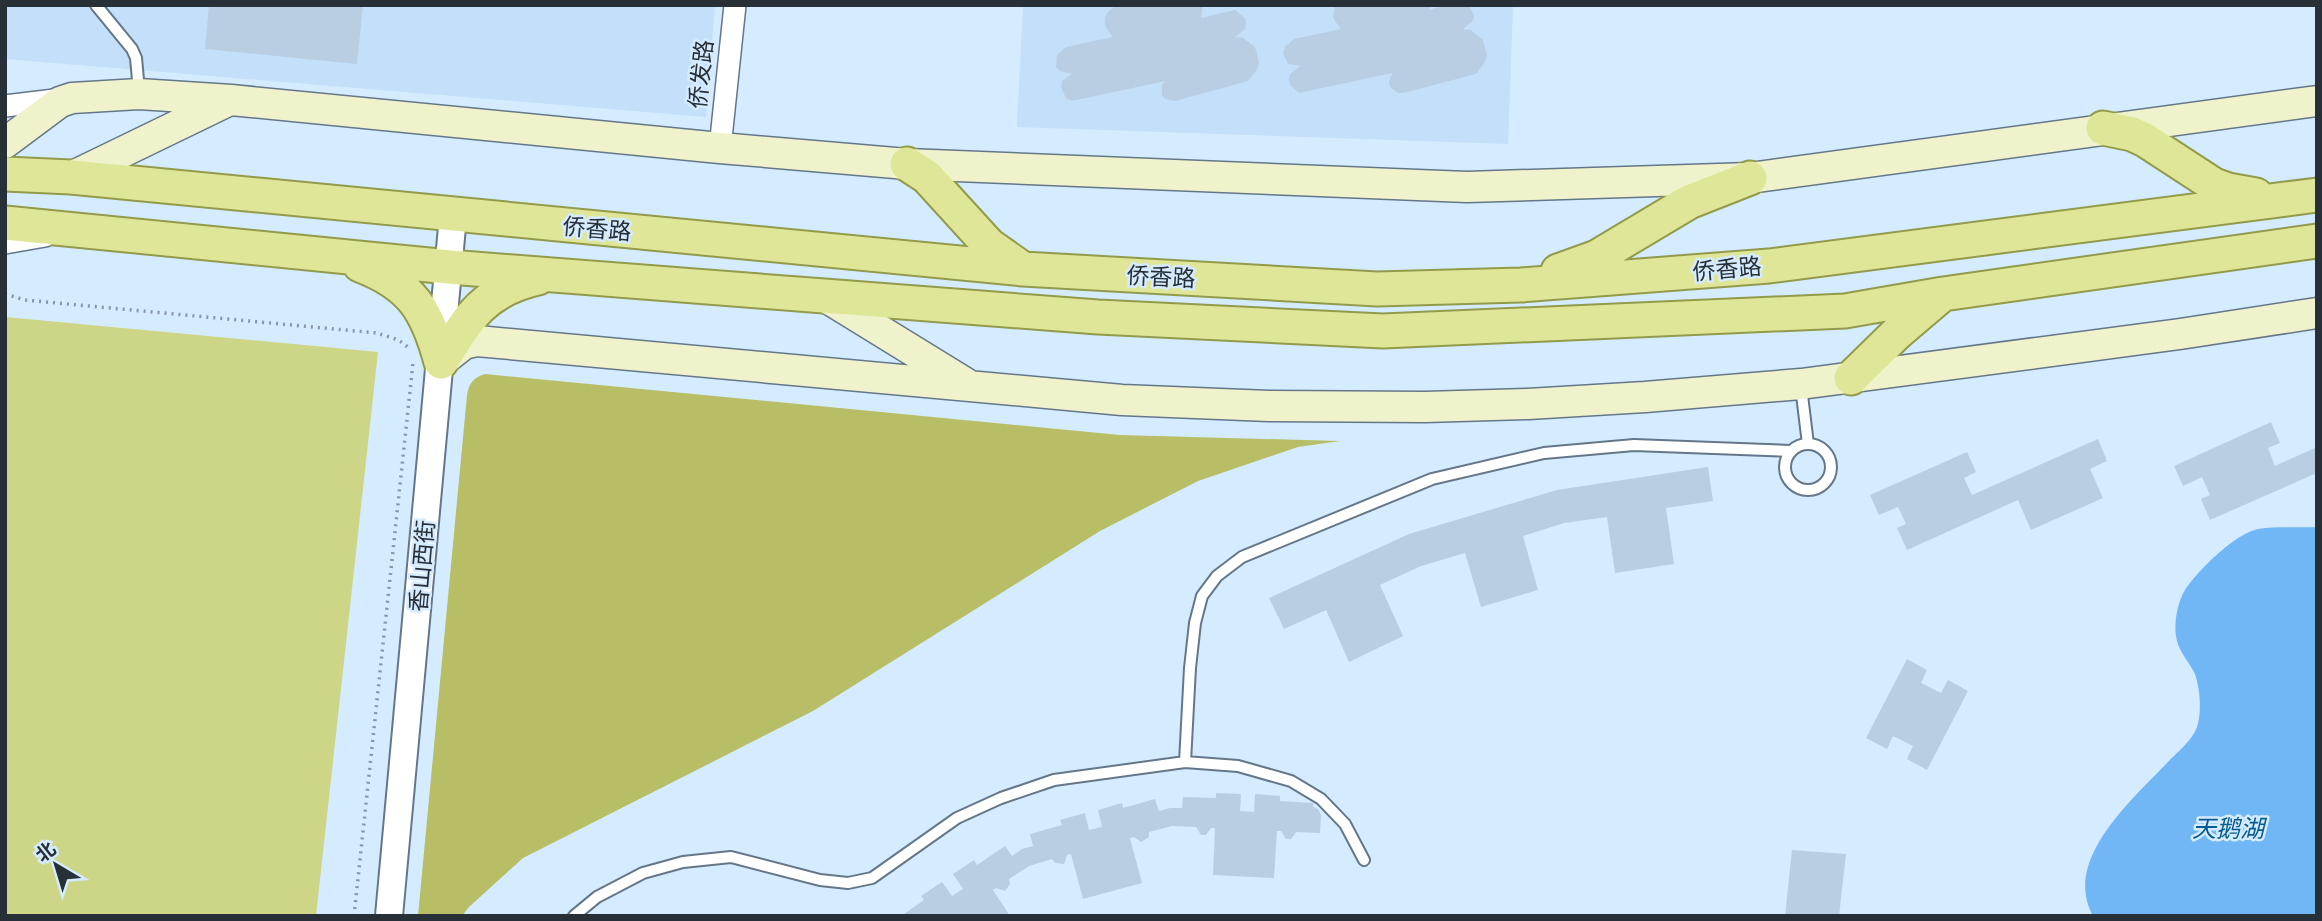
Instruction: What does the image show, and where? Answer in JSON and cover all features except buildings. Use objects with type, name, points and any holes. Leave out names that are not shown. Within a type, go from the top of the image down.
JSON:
[{"type":"main road","points":[[5,144],[51,107],[72,97],[139,94],[231,100],[906,164],[1467,187],[1750,178],[2317,101]]},
{"type":"main road","points":[[71,177],[231,100]]},
{"type":"main road","points":[[2103,128],[2132,134],[2145,140],[2214,185],[2243,194],[2302,197]]},
{"type":"main road","points":[[906,164],[927,177],[989,245],[1023,269]]},
{"type":"main road","name":"侨香路","points":[[5,174],[71,177],[1023,269],[1377,289],[1521,285],[1769,266],[2302,197]]},
{"type":"main road","points":[[1521,285],[1597,257],[1689,202],[1750,178]]},
{"type":"main road","name":"侨香路","points":[[5,223],[449,267],[1098,317],[1383,331],[1845,310],[2317,241]]},
{"type":"main road","points":[[658,283],[662,235]]},
{"type":"main road","points":[[335,256],[380,274],[416,302],[426,316],[441,362]]},
{"type":"main road","points":[[441,362],[470,317],[488,299],[519,282],[553,275]]},
{"type":"main road","points":[[1852,378],[1896,334],[1943,294]]},
{"type":"main road","points":[[824,296],[973,388]]},
{"type":"main road","points":[[441,362],[464,344],[478,341],[1122,400],[1269,406],[1425,407],[1541,404],[1801,384],[2166,336],[2317,313]]},
{"type":"street","name":"侨发路","points":[[720,148],[735,5]]},
{"type":"street","points":[[5,106],[72,97]]},
{"type":"street","name":"香山西街","points":[[389,916],[453,216]]},
{"type":"street","points":[[5,243],[79,230]]},
{"type":"lane","points":[[85,5],[97,6],[132,49],[136,58],[139,94]]},
{"type":"lane","points":[[1801,384],[1808,444]]},
{"type":"lane","points":[[1808,444],[1821,447],[1830,458],[1830,474],[1818,488],[1801,489],[1788,479],[1785,464],[1791,451],[1797,446],[1808,444]]},
{"type":"lane","points":[[1185,762],[1195,623],[1202,596],[1217,576],[1242,557],[1432,478],[1544,453],[1634,445],[1791,451]]},
{"type":"lane","points":[[574,916],[597,897],[643,873],[683,862],[731,857],[820,880],[848,883],[872,878],[957,818],[1001,798],[1054,780],[1185,762],[1238,766],[1291,781],[1321,799],[1345,824],[1364,860]]},
{"type":"path","points":[[5,294],[25,300],[377,333],[394,338],[406,346],[412,355],[354,916]]},
{"type":"shaded area","points":[[5,5],[715,5],[706,117],[5,59]]},
{"type":"shaded area","points":[[1023,5],[1513,5],[1508,144],[1017,127]]},
{"type":"green space","points":[[5,317],[378,352],[316,916],[5,916]]},
{"type":"green space","points":[[485,374],[1120,435],[1340,441],[1298,447],[1198,481],[1100,531],[813,711],[523,858],[462,916],[418,916],[467,395],[472,382]]},
{"type":"water","name":"天鹅湖","points":[[2317,527],[2317,916],[2093,916],[2086,895],[2087,874],[2105,832],[2136,795],[2188,742],[2199,721],[2197,680],[2180,650],[2175,629],[2176,615],[2185,590],[2218,554],[2249,532],[2265,528]]}]
